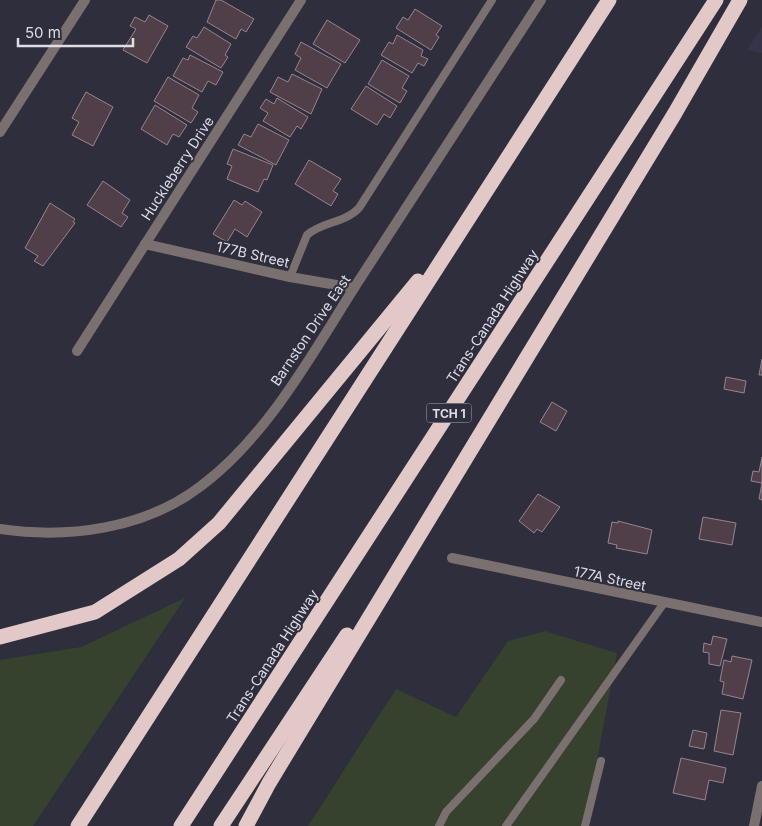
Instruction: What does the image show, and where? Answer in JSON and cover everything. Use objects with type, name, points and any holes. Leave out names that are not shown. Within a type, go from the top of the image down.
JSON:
[{"type":"highway","points":[[78,826],[363,385],[456,235],[609,0]]},
{"type":"highway","name":"Trans-Canada Highway","points":[[182,826],[716,0]]},
{"type":"highway","points":[[246,826],[269,783],[675,113],[740,0]]},
{"type":"highway","points":[[0,637],[95,612],[179,559],[219,523],[456,235]]},
{"type":"highway","points":[[221,826],[471,447]]},
{"type":"street","points":[[0,132],[85,0]]},
{"type":"street","name":"Huckleberry Drive","points":[[77,351],[301,0]]},
{"type":"street","name":"Barnston Drive East","points":[[0,529],[49,533],[87,531],[123,523],[147,515],[170,505],[200,487],[245,447],[298,375],[541,0]]},
{"type":"street","name":"177B Street","points":[[145,244],[354,288]]},
{"type":"street","name":"177A Street","points":[[452,558],[664,604],[762,622]]},
{"type":"street","points":[[754,826],[762,786]]},
{"type":"lane","points":[[290,276],[307,235],[312,230],[348,216],[358,208],[492,0]]},
{"type":"lane","points":[[506,826],[664,604]]},
{"type":"lane","points":[[439,826],[446,812],[534,719],[561,680]]},
{"type":"lane","points":[[585,826],[600,761]]},
{"type":"shaded area","points":[[762,27],[762,53],[747,50]]},
{"type":"green space","points":[[185,598],[33,826],[0,826],[0,660],[81,647]]},
{"type":"green space","points":[[545,631],[617,653],[585,826],[308,826],[396,689],[456,717],[508,641]]},
{"type":"building","points":[[216,0],[221,0],[254,19],[246,32],[241,29],[236,39],[207,22]]},
{"type":"building","points":[[415,9],[442,26],[436,35],[439,37],[431,50],[396,28],[403,17],[408,20]]},
{"type":"building","points":[[149,15],[168,26],[147,63],[123,50],[136,29],[130,26],[135,17],[145,22]]},
{"type":"building","points":[[327,20],[360,40],[345,63],[313,44]]},
{"type":"building","points":[[204,27],[231,44],[225,55],[228,57],[221,68],[186,47],[193,36],[197,38]]},
{"type":"building","points":[[397,35],[423,50],[421,56],[428,59],[424,66],[418,63],[412,73],[381,55],[389,42],[393,44]]},
{"type":"building","points":[[301,42],[341,64],[327,88],[295,70],[301,58],[295,54]]},
{"type":"building","points":[[190,55],[223,72],[216,85],[208,81],[202,92],[173,76],[183,58],[188,60]]},
{"type":"building","points":[[382,60],[409,76],[402,88],[407,91],[400,103],[368,84]]},
{"type":"building","points":[[292,74],[322,89],[311,114],[270,92],[278,77],[288,82]]},
{"type":"building","points":[[168,77],[199,95],[192,108],[198,112],[191,123],[154,101]]},
{"type":"building","points":[[366,86],[397,106],[390,118],[384,114],[377,125],[351,109]]},
{"type":"building","points":[[86,92],[113,107],[93,146],[72,135],[79,122],[72,118]]},
{"type":"building","points":[[277,98],[308,117],[301,129],[297,126],[290,137],[263,121],[268,113],[260,108],[266,99],[274,104]]},
{"type":"building","points":[[155,105],[187,125],[179,137],[173,134],[167,145],[141,129]]},
{"type":"building","points":[[258,124],[289,140],[276,165],[238,145],[244,134],[251,137]]},
{"type":"building","points":[[233,149],[273,165],[267,180],[264,179],[258,192],[227,179],[232,166],[227,164]]},
{"type":"building","points":[[309,160],[341,179],[333,191],[338,194],[331,206],[295,184]]},
{"type":"building","points":[[103,181],[130,200],[122,213],[128,217],[121,227],[87,205]]},
{"type":"building","points":[[234,200],[242,205],[245,201],[262,212],[247,237],[235,229],[227,242],[213,234]]},
{"type":"building","points":[[50,203],[75,219],[73,222],[75,223],[43,266],[34,261],[38,256],[25,248]]},
{"type":"building","points":[[762,359],[762,375],[759,375]]},
{"type":"building","points":[[726,377],[746,381],[744,393],[724,389]]},
{"type":"building","points":[[552,402],[567,411],[556,431],[540,422]]},
{"type":"building","points":[[762,457],[762,483],[751,481],[753,471],[759,472]]},
{"type":"building","points":[[762,483],[762,500],[759,499]]},
{"type":"building","points":[[538,494],[560,507],[542,532],[537,529],[534,533],[519,521]]},
{"type":"building","points":[[703,517],[736,523],[732,545],[699,539]]},
{"type":"building","points":[[618,521],[652,530],[647,554],[616,548],[617,545],[608,543],[612,522],[618,523]]},
{"type":"building","points":[[713,636],[727,639],[720,666],[709,664],[709,653],[703,652],[704,643],[711,645]]},
{"type":"building","points":[[732,656],[752,660],[743,699],[722,694],[724,682],[720,681],[724,660],[731,662]]},
{"type":"building","points":[[721,710],[741,713],[733,755],[714,751]]},
{"type":"building","points":[[693,730],[707,733],[704,749],[689,746]]},
{"type":"building","points":[[681,758],[726,768],[723,783],[709,780],[705,800],[673,793]]}]
